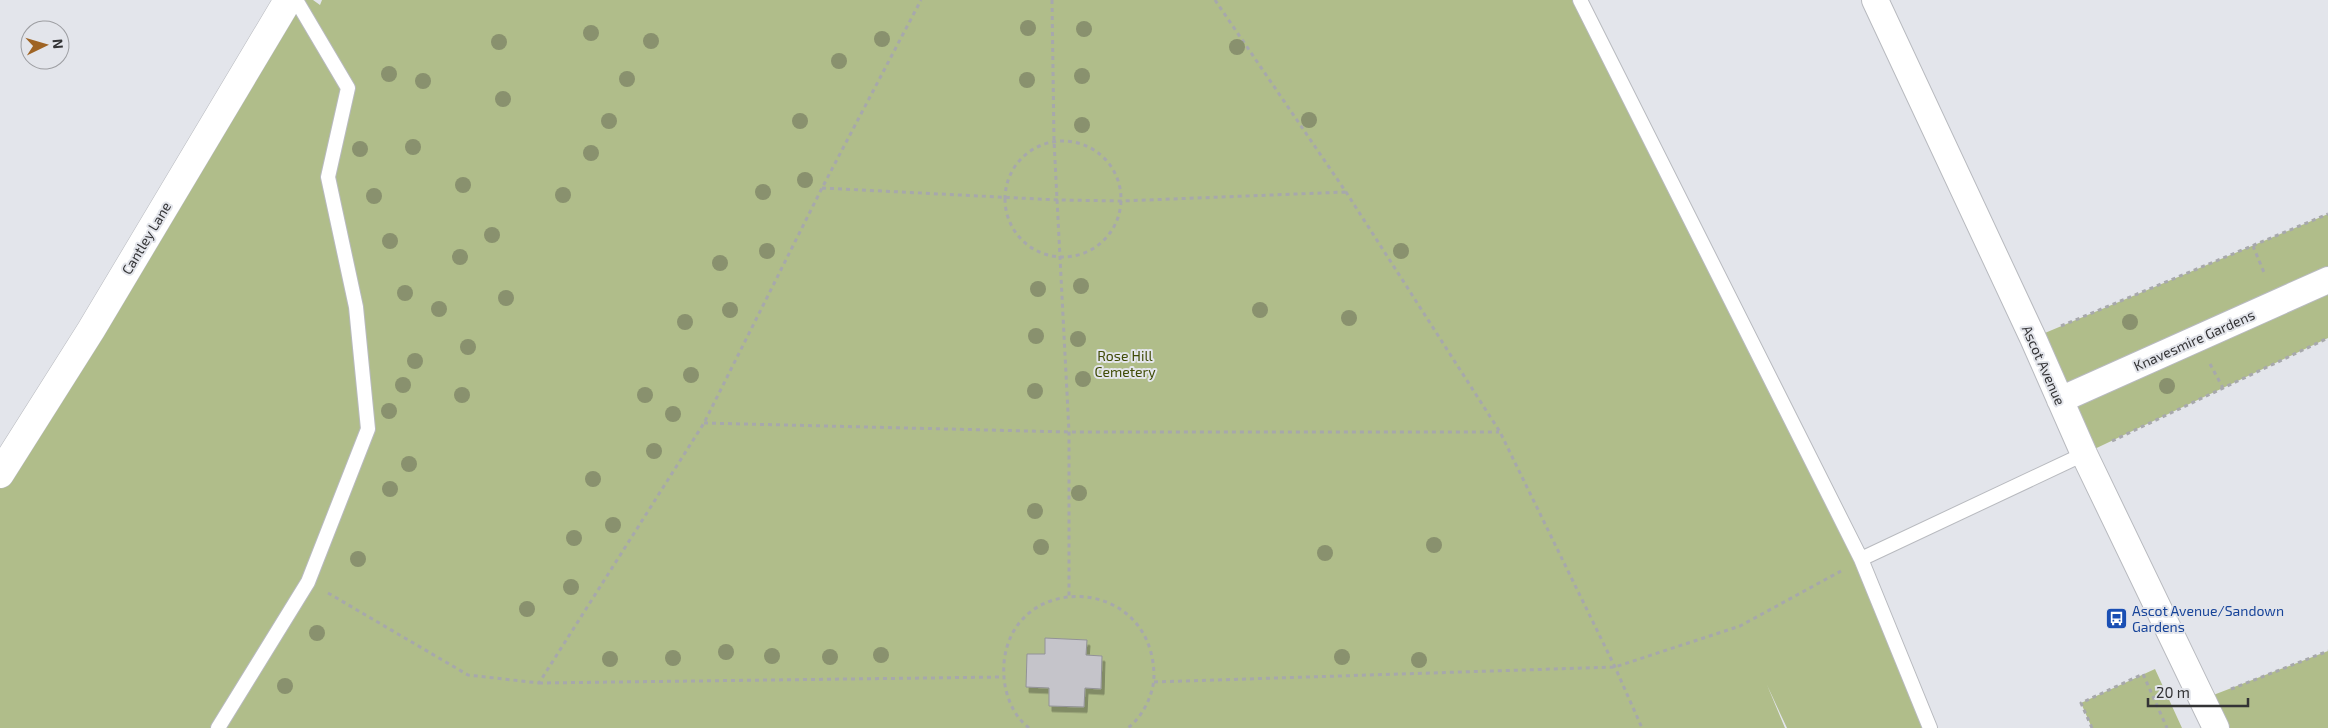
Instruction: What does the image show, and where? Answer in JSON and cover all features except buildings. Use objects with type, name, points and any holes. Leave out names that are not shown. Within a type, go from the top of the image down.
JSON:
[{"type":"main road","name":"Cantley Lane","points":[[0,474],[91,330],[288,0]]},
{"type":"street","name":"Ascot Avenue","points":[[1875,0],[2033,338],[2084,454],[2216,728]]},
{"type":"street","name":"Knavesmire Gardens","points":[[2060,400],[2328,280]]},
{"type":"lane","points":[[218,728],[308,582],[368,429],[356,307],[328,178],[348,88],[296,0]]},
{"type":"lane","points":[[1580,0],[1861,560],[1930,728]]},
{"type":"lane","points":[[1861,560],[2084,454]]},
{"type":"path","points":[[539,683],[704,423],[822,188],[921,0]]},
{"type":"path","points":[[1052,0],[1054,141],[1069,432],[1070,596]]},
{"type":"path","points":[[1215,0],[1346,192],[1500,432],[1615,667],[1642,728]]},
{"type":"path","points":[[1054,141],[1071,141],[1088,146],[1102,155],[1117,176],[1122,201],[1119,218],[1111,233],[1099,246],[1084,254],[1060,257],[1048,256],[1030,247],[1016,234],[1007,216],[1004,197],[1009,177],[1019,160],[1035,147],[1054,141]]},
{"type":"path","points":[[822,188],[1058,200],[1122,201],[1346,192]]},
{"type":"path","points":[[2033,338],[2328,214]]},
{"type":"path","points":[[2084,454],[2328,338]]},
{"type":"path","points":[[704,423],[1069,432],[1500,432]]},
{"type":"path","points":[[1154,682],[1615,667],[1740,626],[1861,560]]},
{"type":"path","points":[[308,582],[468,675],[539,683],[1003,677]]},
{"type":"path","points":[[1029,728],[1023,723],[1009,702],[1003,677],[1005,654],[1013,633],[1028,615],[1047,602],[1070,596],[1092,596],[1114,604],[1132,618],[1146,637],[1153,658],[1154,682],[1147,705],[1128,728]]},
{"type":"path","points":[[2203,699],[2328,651]]},
{"type":"path","points":[[2092,728],[2081,703],[2143,674],[2167,728]]},
{"type":"green space","name":"Rose Hill Cemetery","points":[[288,0],[313,0],[320,5],[322,0],[1580,0],[1861,559],[1930,728],[1787,728],[1767,685],[1785,728],[0,728],[0,474]]},
{"type":"green space","points":[[2328,214],[2328,338],[2084,454],[2033,338]]},
{"type":"green space","points":[[2328,651],[2328,728],[2216,728],[2203,699]]},
{"type":"green space","points":[[2155,669],[2182,728],[2092,728],[2081,703]]},
{"type":"place","name":"Ascot Avenue/Sandown Gardens","points":[[2116,618]]}]
